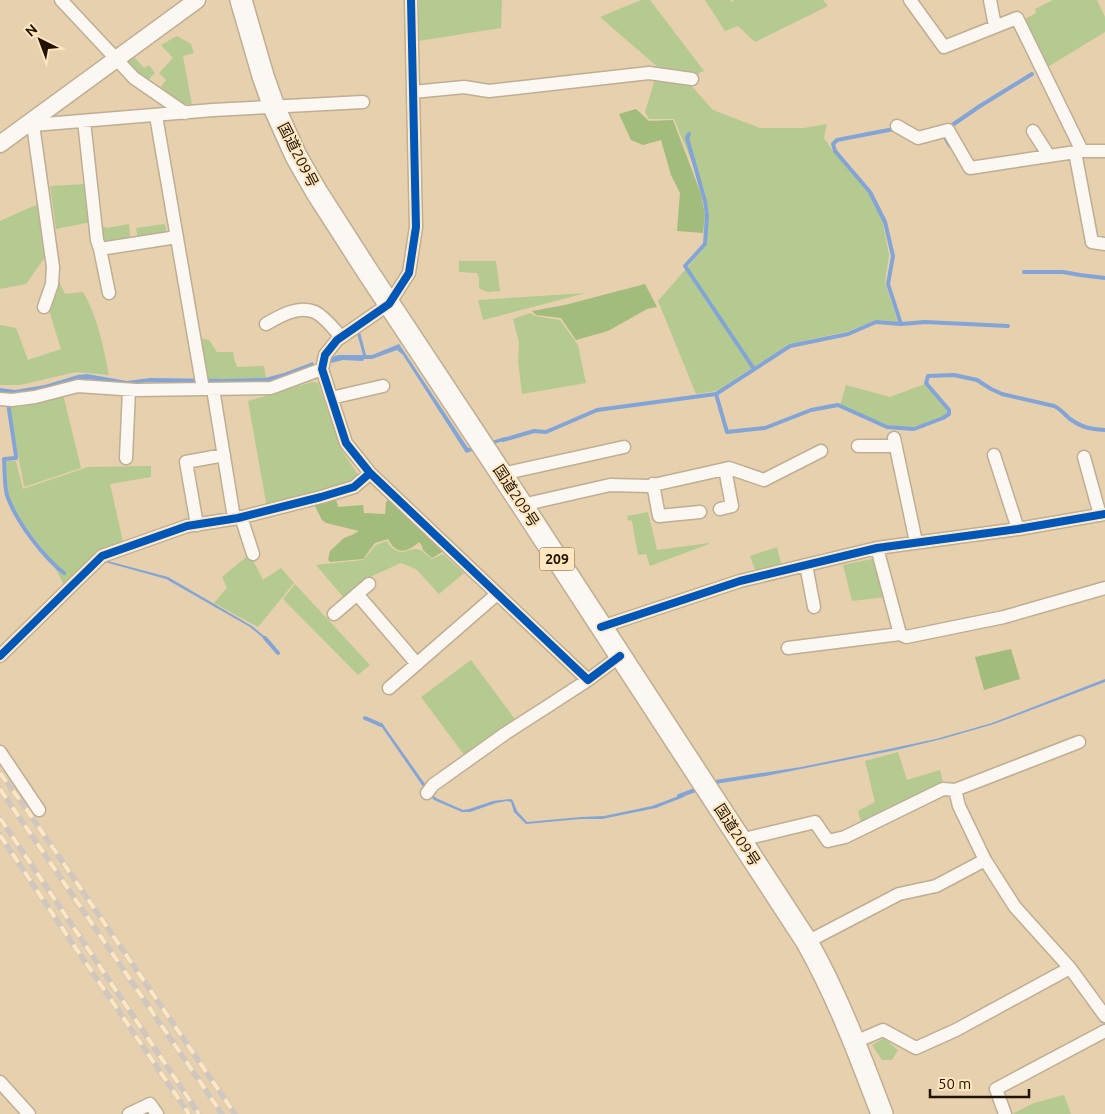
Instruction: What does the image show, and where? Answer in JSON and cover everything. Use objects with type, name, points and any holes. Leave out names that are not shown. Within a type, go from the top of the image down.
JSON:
[{"type":"highway","name":"国道209号","points":[[240,0],[274,107],[296,156],[316,191],[807,942],[823,970],[882,1114]]},
{"type":"street","points":[[61,0],[134,78],[185,113]]},
{"type":"street","points":[[410,0],[416,227],[409,273],[390,304],[337,340],[325,355],[322,369],[346,443],[370,473],[588,680]]},
{"type":"street","points":[[910,0],[944,47],[1017,18],[1078,152],[1092,242],[1105,244]]},
{"type":"street","points":[[990,0],[995,26]]},
{"type":"street","points":[[0,144],[30,125],[194,1]]},
{"type":"street","points":[[413,92],[464,87],[489,91],[649,73],[692,78]]},
{"type":"street","points":[[30,125],[213,110],[363,102]]},
{"type":"street","points":[[156,116],[177,237],[208,389],[237,518],[253,554]]},
{"type":"street","points":[[84,122],[98,240],[109,293]]},
{"type":"street","points":[[30,125],[52,267],[52,284],[44,307]]},
{"type":"street","points":[[897,126],[918,138],[948,130],[970,168],[1078,152],[1105,151]]},
{"type":"street","points":[[1033,130],[1049,156]]},
{"type":"street","points":[[100,249],[177,237]]},
{"type":"street","points":[[266,324],[280,316],[300,309],[315,312],[326,320],[341,337]]},
{"type":"street","points":[[0,399],[12,400],[35,397],[78,386],[129,390],[271,388],[322,369]]},
{"type":"street","points":[[331,398],[383,386]]},
{"type":"street","points":[[126,458],[129,390]]},
{"type":"street","points":[[858,446],[895,442],[916,542]]},
{"type":"street","points":[[502,474],[624,448]]},
{"type":"street","points":[[522,505],[610,485],[649,486],[729,468],[764,480],[821,451]]},
{"type":"street","points":[[994,454],[1018,529]]},
{"type":"street","points":[[197,524],[186,462],[224,455]]},
{"type":"street","points":[[602,627],[740,581],[877,548],[1018,529],[1102,515],[1084,457]]},
{"type":"street","points":[[720,509],[732,506],[726,469]]},
{"type":"street","points":[[0,656],[102,556],[187,526],[237,518],[322,497],[354,487],[370,473]]},
{"type":"street","points":[[653,484],[659,516],[700,512]]},
{"type":"street","points":[[877,548],[900,634]]},
{"type":"street","points":[[806,565],[814,607]]},
{"type":"street","points":[[334,614],[369,584]]},
{"type":"street","points":[[788,648],[900,634],[906,637],[1004,617],[1105,588]]},
{"type":"street","points":[[357,594],[417,664]]},
{"type":"street","points":[[389,688],[497,594]]},
{"type":"street","points":[[427,793],[433,785],[506,733],[588,680],[620,656]]},
{"type":"street","points":[[740,840],[815,822],[828,841],[845,837],[943,789],[954,790],[1080,742]]},
{"type":"street","points":[[0,752],[39,810]]},
{"type":"street","points":[[954,790],[959,806],[985,860],[1016,907],[1070,968],[1105,1016]]},
{"type":"street","points":[[807,942],[899,894],[936,886],[985,860]]},
{"type":"street","points":[[854,1042],[882,1030],[916,1048],[956,1030],[1070,968]]},
{"type":"street","points":[[1005,1114],[996,1089],[1105,1031]]},
{"type":"street","points":[[0,1082],[29,1114]]},
{"type":"street","points":[[130,1114],[150,1104],[157,1114]]},
{"type":"green space","points":[[419,0],[502,0],[501,28],[418,41]]},
{"type":"green space","points":[[641,0],[650,0],[704,71],[694,75],[660,69],[600,17]]},
{"type":"green space","points":[[705,0],[730,0],[732,2],[734,0],[823,0],[828,6],[755,42],[738,26],[725,31]]},
{"type":"green space","points":[[1053,0],[1097,0],[1105,17],[1105,32],[1046,68],[1023,20],[1036,13],[1035,9]]},
{"type":"green space","points":[[177,36],[191,44],[194,53],[183,56],[192,105],[180,103],[161,87],[166,80],[159,73],[173,58],[161,45]]},
{"type":"green space","points":[[140,47],[142,50],[134,57],[144,68],[149,65],[155,73],[148,80],[139,74],[125,59]]},
{"type":"green space","points":[[655,79],[687,81],[713,110],[760,128],[804,128],[827,124],[824,138],[869,193],[882,219],[889,255],[885,283],[898,322],[876,320],[849,331],[789,344],[716,391],[696,394],[658,301],[705,247],[709,213],[705,193],[674,119],[649,119],[645,112]]},
{"type":"green space","points":[[636,109],[649,121],[673,120],[701,194],[705,215],[703,233],[677,231],[680,193],[671,175],[661,140],[643,145],[631,140],[619,114]]},
{"type":"green space","points":[[86,184],[91,222],[56,229],[50,186]]},
{"type":"green space","points":[[38,204],[45,257],[26,284],[0,289],[0,221]]},
{"type":"green space","points":[[129,224],[130,238],[102,242],[102,226],[107,228]]},
{"type":"green space","points":[[165,224],[167,234],[138,239],[136,228]]},
{"type":"green space","points":[[459,261],[496,261],[500,291],[487,292],[479,288],[477,273],[459,272]]},
{"type":"green space","points":[[58,279],[65,294],[83,292],[93,311],[109,375],[76,372],[20,385],[0,385],[0,325],[16,328],[28,360],[61,349],[48,307]]},
{"type":"green space","points":[[645,284],[657,307],[647,309],[608,331],[576,340],[561,318],[536,315],[532,311],[565,305]]},
{"type":"green space","points":[[586,293],[483,320],[478,300]]},
{"type":"green space","points":[[530,313],[535,316],[560,320],[578,345],[586,383],[522,394],[518,360],[519,342],[513,319]]},
{"type":"green space","points":[[196,337],[209,340],[217,352],[233,352],[237,367],[264,366],[267,384],[206,386]]},
{"type":"green space","points":[[312,382],[318,383],[341,449],[360,478],[351,485],[267,508],[248,401]]},
{"type":"green space","points":[[925,384],[948,413],[914,427],[887,425],[840,405],[846,385],[890,397]]},
{"type":"green space","points":[[63,394],[81,468],[24,487],[9,404]]},
{"type":"green space","points":[[6,461],[16,461],[23,489],[88,467],[151,466],[151,477],[110,484],[124,546],[66,588],[50,559],[23,523],[8,496]]},
{"type":"green space","points":[[335,495],[338,507],[363,505],[364,513],[385,514],[386,502],[392,497],[444,551],[432,558],[423,550],[419,542],[402,551],[395,548],[388,539],[375,543],[363,559],[330,562],[328,560],[330,551],[344,538],[359,531],[326,523],[322,520],[313,502]]},
{"type":"green space","points":[[648,512],[657,550],[709,544],[650,566],[646,554],[638,555],[632,521],[628,520],[627,516]]},
{"type":"green space","points":[[387,541],[398,551],[404,552],[418,549],[432,559],[443,554],[464,573],[439,594],[416,569],[401,563],[372,576],[344,598],[316,565],[363,560],[376,545]]},
{"type":"green space","points":[[777,547],[782,567],[756,572],[750,556]]},
{"type":"green space","points":[[250,554],[263,580],[281,568],[294,583],[258,627],[214,603],[227,588],[222,577]]},
{"type":"green space","points":[[872,559],[877,562],[886,597],[852,601],[843,565]]},
{"type":"green space","points":[[295,584],[370,665],[358,675],[283,599]]},
{"type":"green space","points":[[1011,649],[1020,679],[984,690],[975,657]]},
{"type":"green space","points":[[471,660],[517,722],[465,756],[421,697]]},
{"type":"green space","points":[[898,752],[907,780],[940,770],[944,786],[862,825],[858,811],[875,802],[865,761]]},
{"type":"green space","points":[[884,1038],[898,1050],[892,1060],[882,1060],[872,1045]]},
{"type":"green space","points":[[1064,1095],[1071,1114],[1012,1114],[1034,1103]]},
{"type":"water","points":[[360,332],[366,355],[372,355],[399,344],[468,448],[505,437],[506,440],[466,453],[403,355],[397,350],[372,359],[364,359],[363,361],[343,360],[329,362],[331,357],[339,355],[363,355],[357,333]]},
{"type":"water","points":[[313,362],[314,365],[276,380],[258,383],[146,382],[128,385],[89,379],[78,380],[30,393],[0,393],[0,388],[15,390],[45,385],[87,374],[127,381],[150,378],[265,378]]},
{"type":"water","points":[[104,560],[168,577],[252,626],[269,640],[268,642],[250,627],[166,579],[105,562],[55,611]]},
{"type":"water","points":[[1105,679],[1105,682],[994,724],[942,739],[766,776],[715,784],[715,780],[801,767],[936,739],[992,723]]},
{"type":"water","points":[[379,723],[382,723],[432,794],[436,798],[463,810],[493,801],[511,799],[517,811],[527,822],[604,816],[652,806],[684,794],[684,797],[656,808],[602,819],[526,824],[514,812],[511,802],[507,801],[470,812],[462,812],[434,800]]},
{"type":"waterway","points":[[948,128],[1032,74]]},
{"type":"waterway","points":[[896,129],[837,140],[833,144],[835,151],[870,192],[885,222],[893,256],[888,284],[901,324]]},
{"type":"waterway","points":[[689,134],[687,138],[705,201],[707,215],[705,244],[685,266],[754,369]]},
{"type":"waterway","points":[[942,134],[950,146]]},
{"type":"waterway","points":[[1024,272],[1063,272],[1105,278]]},
{"type":"waterway","points":[[503,440],[534,431],[546,432],[597,410],[716,394],[790,346],[848,334],[876,322],[1008,326]]},
{"type":"waterway","points":[[716,394],[727,432],[765,428],[811,410],[838,405],[887,427],[914,429],[949,414],[949,410],[926,383],[928,376],[954,375],[977,380],[1002,394],[1054,406],[1070,419],[1083,426],[1105,430]]},
{"type":"waterway","points":[[8,403],[16,458],[4,459],[7,494],[18,518],[32,539],[64,573]]},
{"type":"waterway","points":[[265,638],[278,653]]},
{"type":"waterway","points":[[365,718],[381,725]]},
{"type":"waterway","points":[[679,796],[698,789]]},
{"type":"railway","points":[[0,773],[235,1114]]},
{"type":"railway","points":[[0,789],[222,1114]]},
{"type":"railway","points":[[0,818],[199,1114]]},
{"type":"railway","points":[[0,835],[189,1114]]},
{"type":"cycle path","points":[[411,0],[416,227],[409,273],[389,304],[337,340],[325,355],[322,369],[346,443],[370,473],[588,680],[620,656]]},
{"type":"cycle path","points":[[0,656],[102,556],[187,526],[238,518],[354,487],[370,473]]},
{"type":"cycle path","points":[[601,627],[740,581],[877,548],[1018,529],[1105,514]]}]
